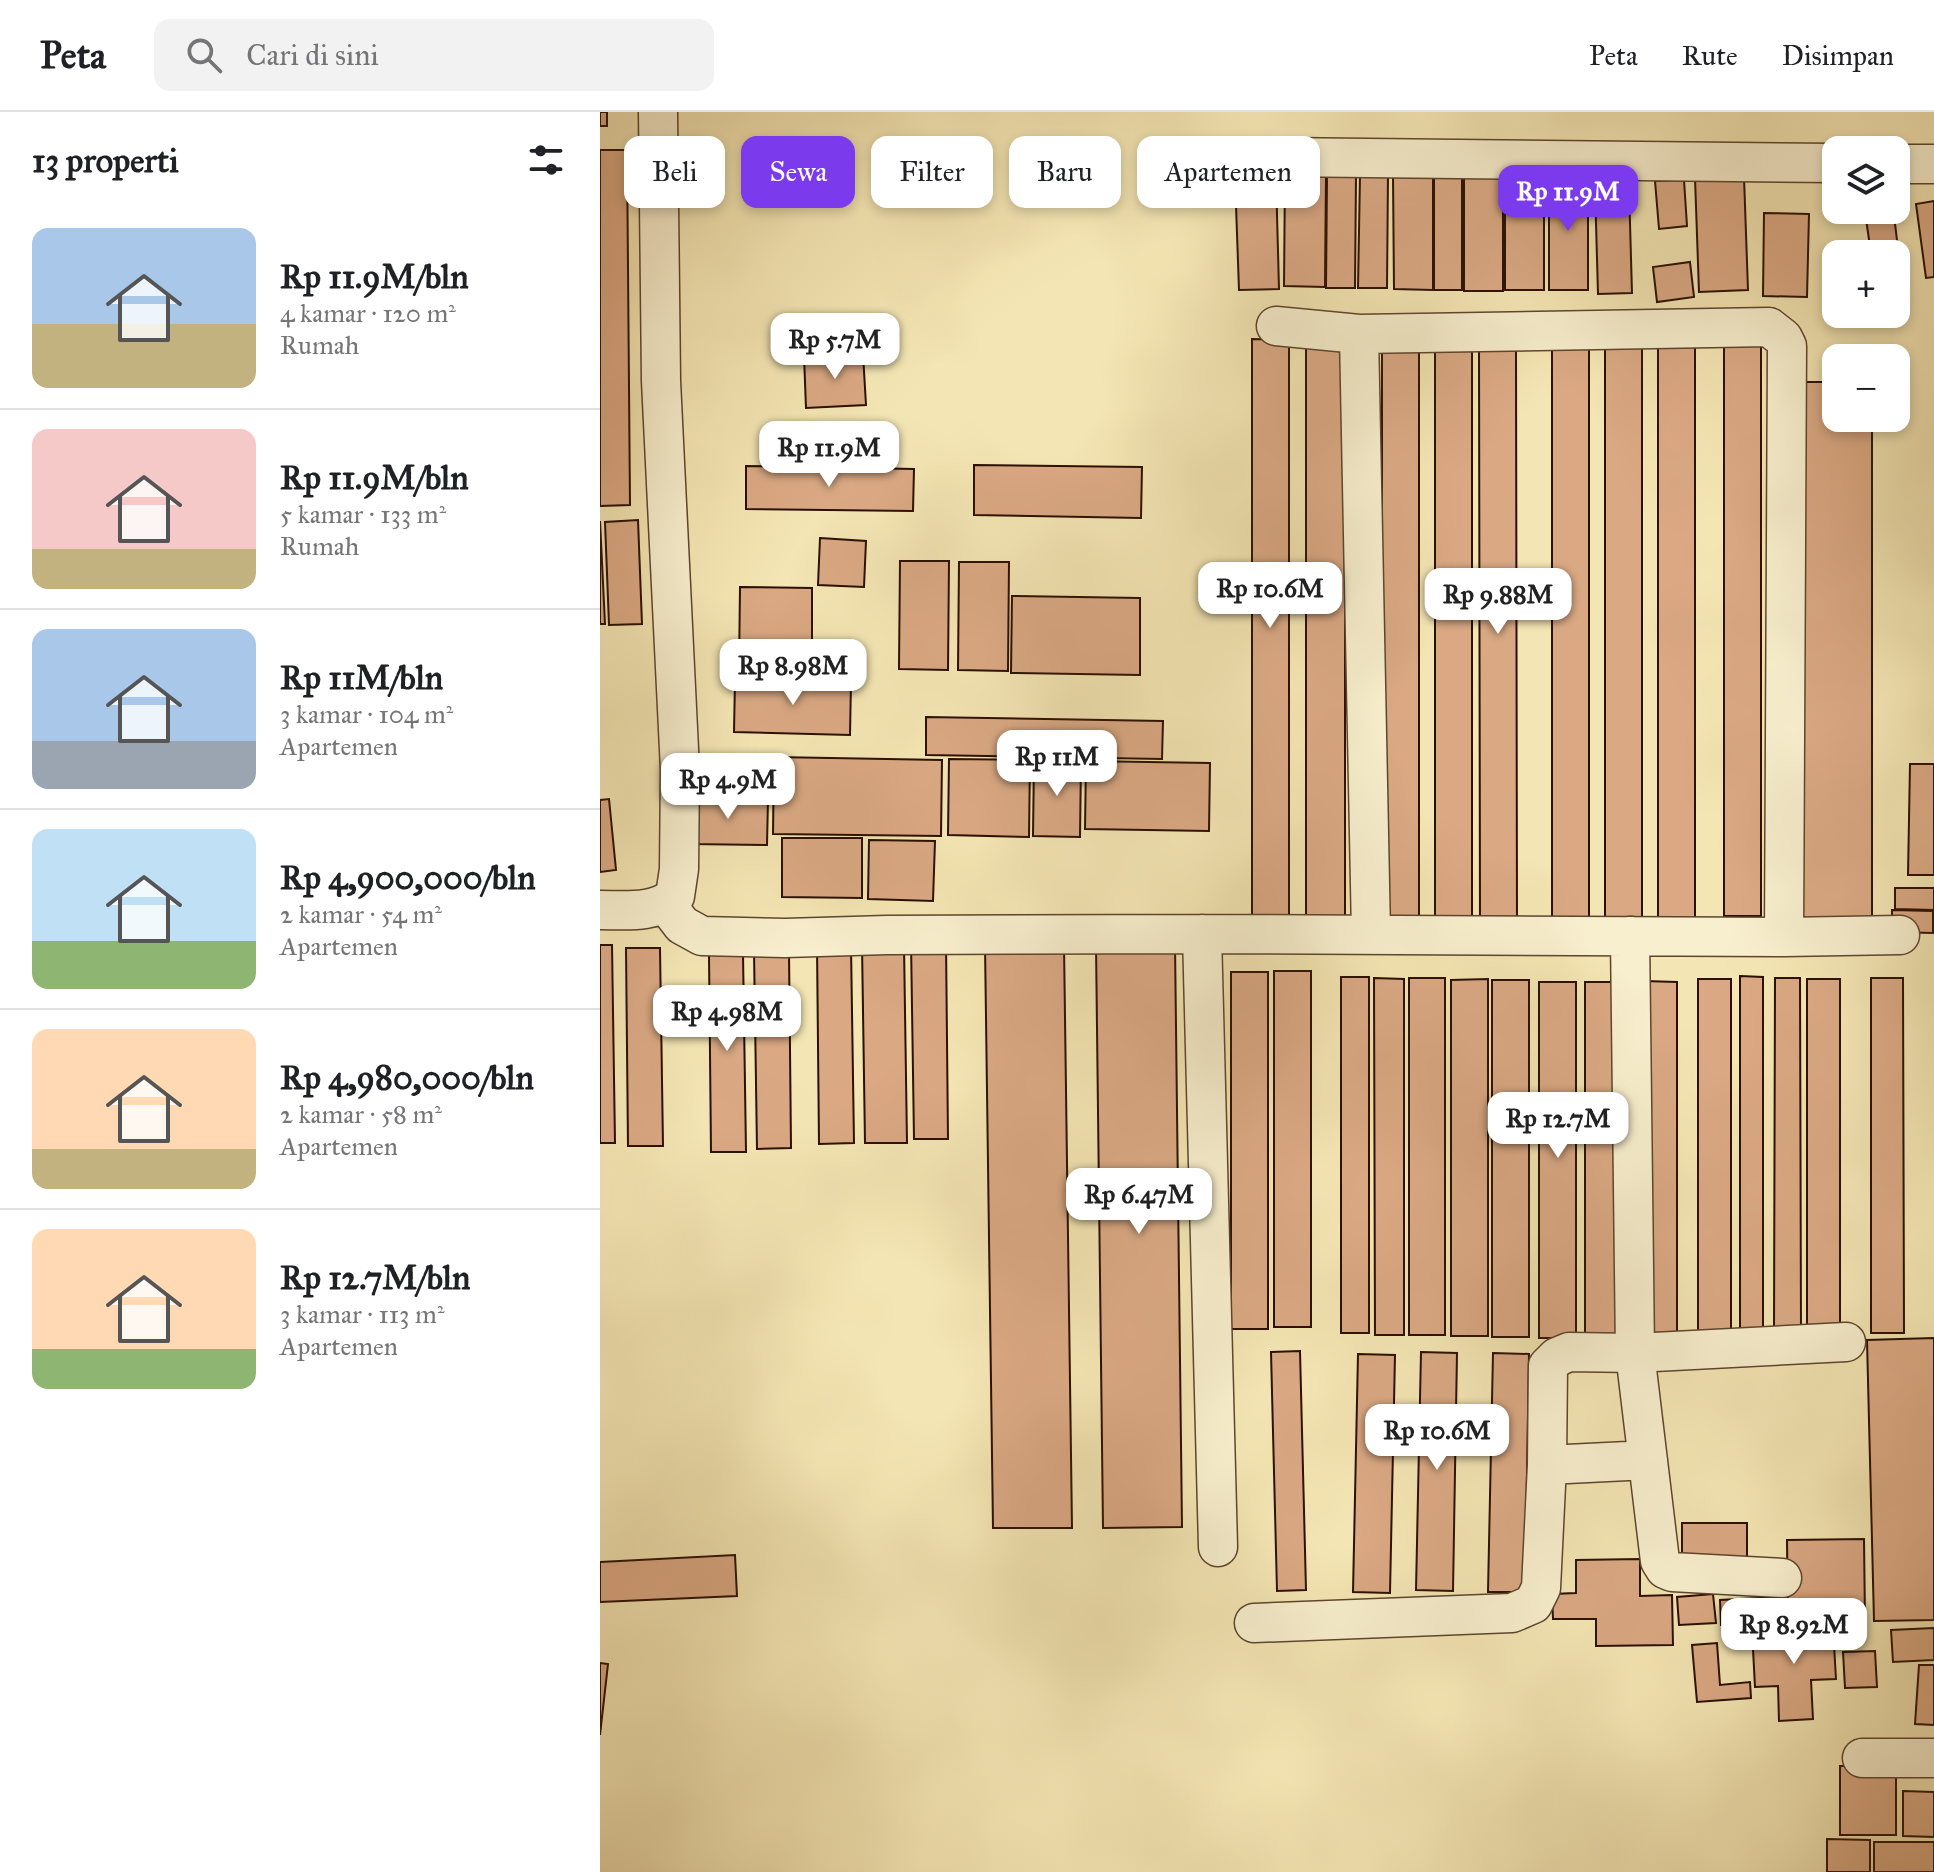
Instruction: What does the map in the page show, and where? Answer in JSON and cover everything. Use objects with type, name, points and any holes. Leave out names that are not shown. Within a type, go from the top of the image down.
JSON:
[{"type":"street","points":[[600,910],[646,909],[666,904],[675,896],[679,869],[680,770],[661,381],[658,112]]},
{"type":"street","points":[[1320,157],[1822,163]]},
{"type":"street","points":[[1910,164],[1934,164]]},
{"type":"street","points":[[1276,326],[1359,334],[1756,326],[1769,327],[1783,338],[1787,346],[1784,937]]},
{"type":"street","points":[[1359,334],[1371,934]]},
{"type":"street","points":[[666,904],[682,925],[702,936],[1900,935]]},
{"type":"street","points":[[1202,934],[1218,1547]]},
{"type":"street","points":[[1630,936],[1635,1353],[1660,1561],[1665,1569],[1672,1572],[1782,1578]]},
{"type":"street","points":[[1254,1623],[1512,1613],[1533,1604],[1541,1588],[1548,1366],[1557,1357],[1569,1352],[1635,1353],[1846,1342]]},
{"type":"street","points":[[1547,1465],[1648,1460]]},
{"type":"street","points":[[1862,1758],[1934,1758]]},
{"type":"building","points":[[600,112],[607,112],[607,126],[600,126]]},
{"type":"building","points":[[600,150],[624,150],[624,208],[627,208],[630,505],[600,506]]},
{"type":"building","points":[[1320,173],[1326,173],[1325,287],[1284,286],[1285,208],[1320,208]]},
{"type":"building","points":[[1327,174],[1356,175],[1355,288],[1326,288]]},
{"type":"building","points":[[1360,175],[1388,175],[1387,288],[1358,288]]},
{"type":"building","points":[[1393,176],[1433,176],[1433,290],[1394,289]]},
{"type":"building","points":[[1434,176],[1462,176],[1462,290],[1434,290]]},
{"type":"building","points":[[1549,176],[1588,177],[1588,290],[1549,290]]},
{"type":"building","points":[[1503,177],[1503,291],[1464,291],[1464,178]]},
{"type":"building","points":[[1505,177],[1544,177],[1544,290],[1505,290]]},
{"type":"building","points":[[1744,177],[1748,290],[1699,292],[1695,178]]},
{"type":"building","points":[[1684,180],[1687,226],[1659,229],[1655,181]]},
{"type":"building","points":[[1595,188],[1629,188],[1632,293],[1598,294]]},
{"type":"building","points":[[1934,201],[1934,277],[1926,278],[1916,204]]},
{"type":"building","points":[[1236,208],[1277,208],[1279,289],[1239,290]]},
{"type":"building","points":[[1764,213],[1809,214],[1807,297],[1763,296]]},
{"type":"building","points":[[1867,224],[1895,224],[1897,240],[1869,240]]},
{"type":"building","points":[[1690,262],[1694,297],[1657,302],[1653,267]]},
{"type":"building","points":[[1724,336],[1761,336],[1761,916],[1724,916]]},
{"type":"building","points":[[1252,339],[1289,340],[1289,920],[1252,920]]},
{"type":"building","points":[[1306,342],[1345,342],[1345,922],[1306,922]]},
{"type":"building","points":[[1642,343],[1642,924],[1605,924],[1605,344]]},
{"type":"building","points":[[1382,344],[1419,345],[1419,925],[1382,925]]},
{"type":"building","points":[[1435,345],[1472,345],[1472,925],[1435,925]]},
{"type":"building","points":[[1479,345],[1516,345],[1517,926],[1480,926]]},
{"type":"building","points":[[1552,345],[1589,345],[1589,926],[1552,926]]},
{"type":"building","points":[[1658,345],[1695,345],[1695,926],[1658,926]]},
{"type":"building","points":[[863,354],[866,405],[806,408],[804,356]]},
{"type":"building","points":[[1797,382],[1822,382],[1822,432],[1872,432],[1872,925],[1797,925]]},
{"type":"building","points":[[974,465],[1142,467],[1141,518],[974,515]]},
{"type":"building","points":[[746,466],[914,469],[913,511],[746,509]]},
{"type":"building","points":[[638,520],[642,624],[609,625],[605,522]]},
{"type":"building","points":[[600,521],[605,624],[600,624]]},
{"type":"building","points":[[820,538],[866,541],[864,587],[818,585]]},
{"type":"building","points":[[900,561],[949,561],[948,670],[899,669]]},
{"type":"building","points":[[959,562],[1009,562],[1008,671],[958,670]]},
{"type":"building","points":[[740,587],[812,588],[812,670],[739,669]]},
{"type":"building","points":[[1012,596],[1140,598],[1140,675],[1011,673]]},
{"type":"building","points":[[735,680],[851,682],[850,735],[734,732]]},
{"type":"building","points":[[926,717],[1163,721],[1162,759],[926,755]]},
{"type":"building","points":[[692,756],[765,757],[765,794],[691,792]]},
{"type":"building","points":[[774,757],[942,760],[941,836],[773,834]]},
{"type":"building","points":[[949,759],[1030,760],[1029,837],[948,835]]},
{"type":"building","points":[[1034,760],[1081,761],[1080,837],[1033,836]]},
{"type":"building","points":[[1086,761],[1210,763],[1209,831],[1085,829]]},
{"type":"building","points":[[1910,764],[1934,764],[1934,875],[1908,875]]},
{"type":"building","points":[[689,797],[768,799],[767,845],[689,844]]},
{"type":"building","points":[[609,799],[616,870],[600,872],[600,800]]},
{"type":"building","points":[[782,838],[862,838],[862,898],[782,897]]},
{"type":"building","points":[[869,840],[935,841],[933,901],[868,899]]},
{"type":"building","points":[[1895,888],[1934,888],[1934,910],[1895,909]]},
{"type":"building","points":[[1892,910],[1933,911],[1933,933],[1892,932]]},
{"type":"building","points":[[911,941],[946,941],[948,1139],[914,1139]]},
{"type":"building","points":[[1175,943],[1182,1527],[1103,1528],[1096,944]]},
{"type":"building","points":[[1064,944],[1072,1528],[993,1528],[985,945]]},
{"type":"building","points":[[600,945],[612,945],[615,1143],[600,1143]]},
{"type":"building","points":[[817,945],[851,945],[854,1143],[819,1144]]},
{"type":"building","points":[[862,945],[904,945],[907,1143],[865,1143]]},
{"type":"building","points":[[626,948],[660,948],[663,1146],[628,1146]]},
{"type":"building","points":[[789,950],[791,1148],[757,1149],[754,951]]},
{"type":"building","points":[[743,953],[746,1152],[711,1152],[709,954]]},
{"type":"building","points":[[1274,971],[1311,971],[1311,1327],[1274,1327]]},
{"type":"building","points":[[1231,972],[1268,972],[1268,1329],[1231,1329]]},
{"type":"building","points":[[1740,976],[1763,977],[1763,1332],[1740,1331]]},
{"type":"building","points":[[1341,977],[1369,977],[1369,1333],[1341,1333]]},
{"type":"building","points":[[1374,978],[1404,979],[1404,1335],[1375,1335]]},
{"type":"building","points":[[1409,978],[1445,978],[1445,1335],[1409,1335]]},
{"type":"building","points":[[1775,978],[1800,978],[1801,1333],[1774,1333]]},
{"type":"building","points":[[1871,978],[1903,978],[1904,1333],[1871,1333]]},
{"type":"building","points":[[1488,979],[1488,1336],[1451,1336],[1451,980]]},
{"type":"building","points":[[1698,979],[1731,979],[1731,1334],[1698,1334]]},
{"type":"building","points":[[1807,979],[1840,979],[1840,1334],[1807,1334]]},
{"type":"building","points":[[1492,980],[1529,980],[1529,1337],[1492,1337]]},
{"type":"building","points":[[1644,981],[1677,982],[1677,1337],[1645,1336]]},
{"type":"building","points":[[1539,982],[1576,982],[1576,1338],[1539,1338]]},
{"type":"building","points":[[1585,982],[1621,982],[1622,1338],[1585,1338]]},
{"type":"building","points":[[1934,1338],[1934,1620],[1874,1621],[1867,1340]]},
{"type":"building","points":[[1300,1351],[1306,1590],[1277,1591],[1271,1352]]},
{"type":"building","points":[[1421,1352],[1457,1353],[1453,1591],[1416,1590]]},
{"type":"building","points":[[1493,1353],[1529,1354],[1525,1592],[1488,1592]]},
{"type":"building","points":[[1358,1354],[1395,1355],[1390,1593],[1353,1592]]},
{"type":"building","points":[[1682,1523],[1747,1523],[1747,1560],[1682,1560]]},
{"type":"building","points":[[1864,1539],[1865,1622],[1788,1622],[1787,1540]]},
{"type":"building","points":[[735,1555],[737,1596],[600,1602],[600,1562]]},
{"type":"building","points":[[1640,1559],[1640,1596],[1672,1595],[1673,1645],[1596,1646],[1596,1619],[1553,1619],[1552,1594],[1576,1593],[1576,1560]]},
{"type":"building","points":[[1713,1594],[1716,1623],[1679,1625],[1677,1597]]},
{"type":"building","points":[[1782,1597],[1783,1622],[1721,1625],[1720,1600]]},
{"type":"building","points":[[1833,1627],[1836,1679],[1811,1680],[1813,1719],[1779,1721],[1778,1686],[1755,1687],[1752,1630]]},
{"type":"building","points":[[1934,1628],[1934,1660],[1893,1662],[1891,1630]]},
{"type":"building","points":[[1717,1643],[1720,1685],[1750,1682],[1751,1698],[1697,1702],[1692,1645]]},
{"type":"building","points":[[1875,1651],[1877,1687],[1845,1688],[1843,1652]]},
{"type":"building","points":[[600,1663],[608,1664],[600,1735]]},
{"type":"building","points":[[1919,1665],[1934,1665],[1934,1725],[1915,1724]]},
{"type":"building","points":[[1840,1766],[1896,1766],[1896,1835],[1840,1835]]},
{"type":"building","points":[[1903,1791],[1934,1792],[1934,1837],[1903,1836]]},
{"type":"building","points":[[1827,1839],[1870,1840],[1870,1872],[1827,1872]]},
{"type":"building","points":[[1874,1842],[1934,1842],[1934,1872],[1874,1872]]}]
